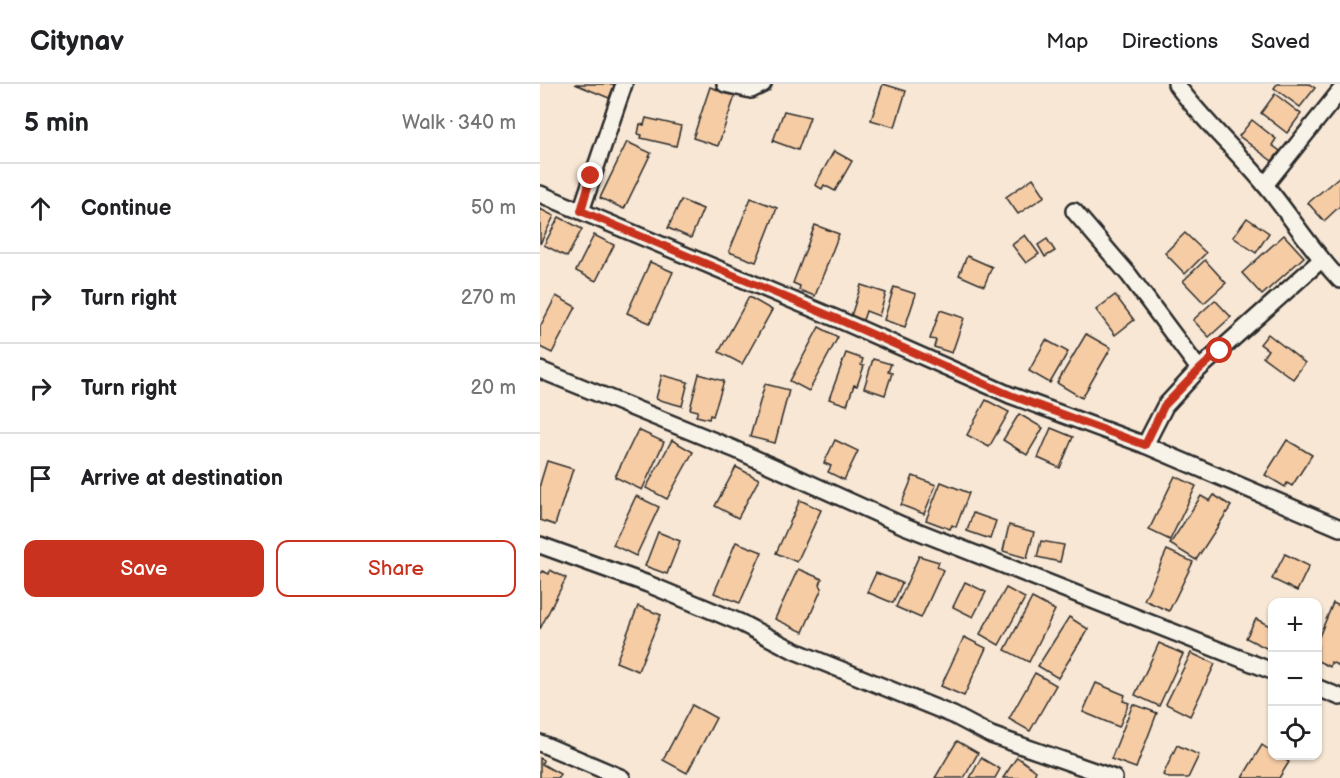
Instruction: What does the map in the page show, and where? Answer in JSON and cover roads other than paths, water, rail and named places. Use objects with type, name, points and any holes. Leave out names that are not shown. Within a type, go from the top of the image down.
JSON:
[{"type":"street","points":[[581,211],[624,84]]},
{"type":"street","points":[[726,84],[751,90],[763,84]]},
{"type":"street","points":[[1176,84],[1197,112],[1265,185],[1321,260],[1340,280]]},
{"type":"street","points":[[1265,185],[1340,92]]},
{"type":"street","points":[[540,194],[842,321],[1010,395],[1145,445],[1340,528]]},
{"type":"street","points":[[1074,211],[1129,275],[1200,369]]},
{"type":"street","points":[[1145,445],[1164,406],[1200,369],[1321,260]]},
{"type":"street","points":[[540,370],[734,449],[902,525],[1268,669]]},
{"type":"street","points":[[540,545],[627,576],[739,622],[795,651],[953,715],[991,735],[1114,778]]},
{"type":"street","points":[[1322,690],[1340,697]]},
{"type":"street","points":[[540,742],[622,778]]}]
